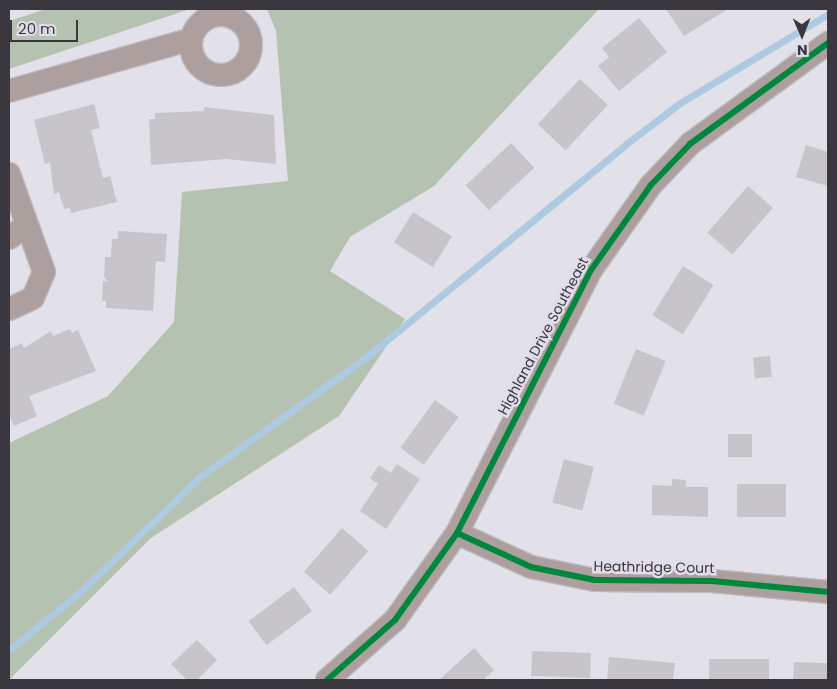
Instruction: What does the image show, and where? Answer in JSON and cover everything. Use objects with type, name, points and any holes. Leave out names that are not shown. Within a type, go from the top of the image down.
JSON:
[{"type":"street","points":[[9,91],[191,39]]},
{"type":"street","name":"Highland Drive Southeast","points":[[327,680],[395,620],[457,533],[591,270],[651,185],[690,144],[828,43]]},
{"type":"street","points":[[9,174],[44,272],[34,298],[9,309]]},
{"type":"street","points":[[9,238],[27,225]]},
{"type":"street","name":"Heathridge Court","points":[[457,533],[531,567],[595,580],[712,581],[828,592]]},
{"type":"green space","points":[[46,9],[190,9],[9,69],[9,21]]},
{"type":"green space","points":[[267,9],[599,9],[434,186],[350,237],[330,271],[405,319],[339,416],[151,538],[9,680],[9,443],[108,396],[174,322],[182,192],[288,181],[276,31]]},
{"type":"building","points":[[666,9],[728,9],[684,36]]},
{"type":"building","points":[[639,18],[667,52],[619,91],[598,66],[609,57],[602,48]]},
{"type":"building","points":[[580,79],[608,105],[566,150],[538,124]]},
{"type":"building","points":[[94,104],[100,128],[91,130],[103,178],[110,176],[117,202],[71,213],[70,208],[64,209],[59,192],[54,194],[50,162],[45,164],[34,120]]},
{"type":"building","points":[[204,107],[274,115],[276,164],[226,159],[151,165],[149,119],[155,119],[155,113],[204,111]]},
{"type":"building","points":[[511,143],[534,168],[489,210],[466,185]]},
{"type":"building","points":[[806,145],[828,152],[828,186],[796,177]]},
{"type":"building","points":[[748,186],[773,208],[732,254],[707,233]]},
{"type":"building","points":[[413,212],[452,236],[433,267],[394,243]]},
{"type":"building","points":[[118,231],[167,234],[165,262],[156,261],[153,311],[106,308],[106,301],[102,301],[103,281],[108,282],[104,277],[105,257],[111,257],[112,239],[118,239]]},
{"type":"building","points":[[683,266],[714,285],[683,334],[652,315]]},
{"type":"building","points":[[70,329],[72,333],[78,330],[96,371],[29,396],[37,416],[14,426],[9,415],[9,349],[22,343],[24,348],[51,331],[53,336]]},
{"type":"building","points":[[636,349],[666,361],[644,416],[614,404]]},
{"type":"building","points":[[770,356],[772,377],[755,378],[753,357]]},
{"type":"building","points":[[435,400],[458,417],[424,465],[400,448]]},
{"type":"building","points":[[728,434],[752,434],[752,457],[728,457]]},
{"type":"building","points":[[564,459],[594,467],[582,510],[552,502]]},
{"type":"building","points":[[397,464],[420,479],[386,529],[360,511],[378,484],[370,478],[379,465],[391,473]]},
{"type":"building","points":[[672,479],[686,480],[686,487],[708,487],[708,517],[652,515],[652,485],[672,486]]},
{"type":"building","points":[[737,484],[786,484],[786,517],[737,517]]},
{"type":"building","points":[[342,528],[368,551],[330,595],[304,572]]},
{"type":"building","points":[[294,587],[312,611],[267,645],[248,621]]},
{"type":"building","points":[[197,640],[217,660],[197,680],[187,680],[171,664]]},
{"type":"building","points":[[474,648],[494,670],[483,680],[439,680]]},
{"type":"building","points":[[532,651],[591,653],[590,678],[531,676]]},
{"type":"building","points":[[609,657],[675,663],[673,680],[607,680]]},
{"type":"building","points":[[709,659],[769,659],[769,680],[709,680]]},
{"type":"building","points":[[794,662],[828,663],[827,680],[793,680]]},
{"type":"waterway","points":[[9,650],[79,593],[201,476],[365,358],[626,144],[680,103],[828,14]]},
{"type":"cycle path","points":[[327,680],[395,620],[457,533],[591,270],[651,185],[690,144],[828,43]]},
{"type":"cycle path","points":[[457,533],[531,567],[595,580],[712,581],[828,592]]}]
